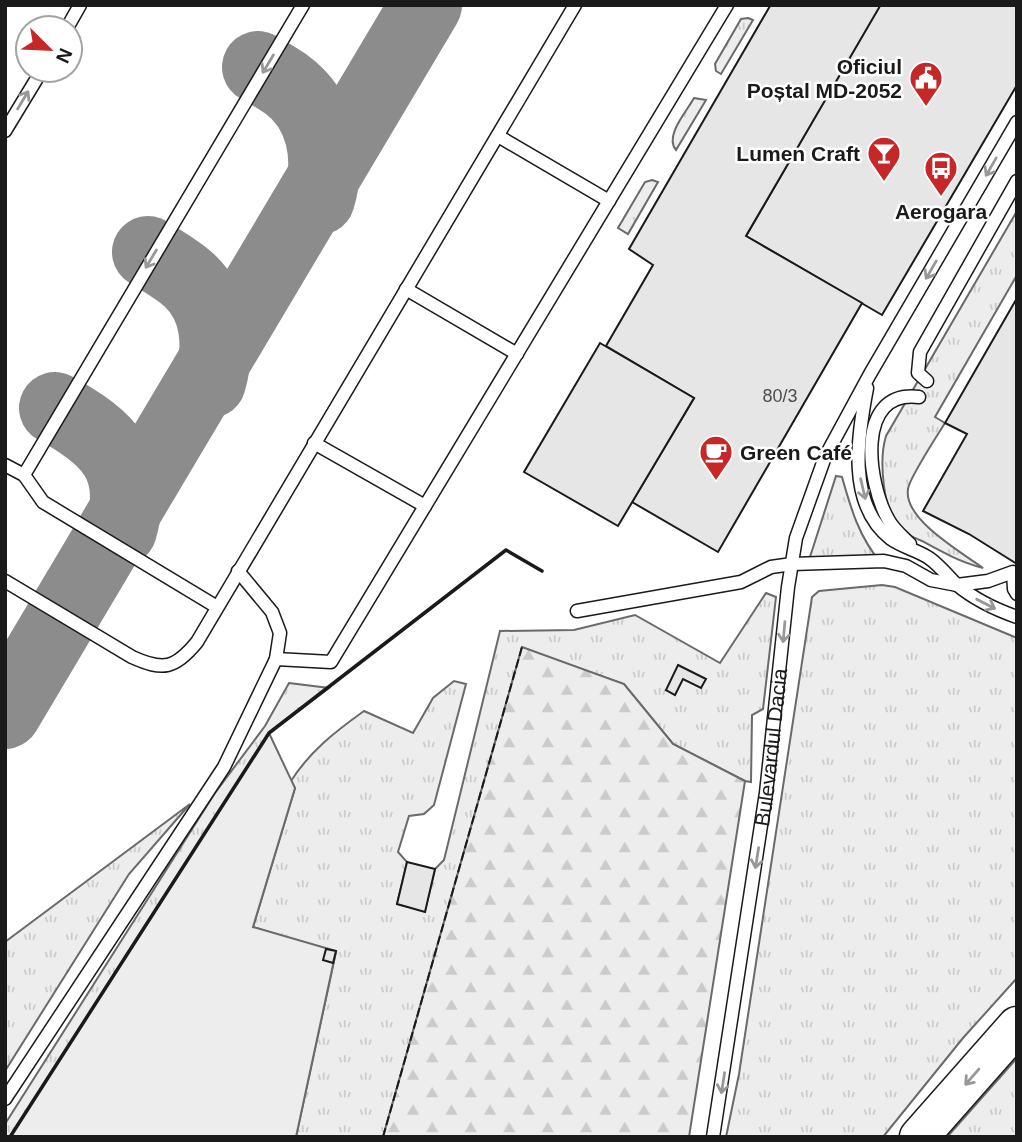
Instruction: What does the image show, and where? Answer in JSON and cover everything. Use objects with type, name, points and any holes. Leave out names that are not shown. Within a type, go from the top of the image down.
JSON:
[{"type":"main road","points":[[919,1137],[1017,1026]]},
{"type":"lane","points":[[24,475],[303,5]]},
{"type":"lane","points":[[5,581],[132,657],[153,666],[172,664],[186,656],[197,642],[575,5]]},
{"type":"lane","points":[[276,659],[331,662],[727,5]]},
{"type":"lane","points":[[5,131],[33,84]]},
{"type":"lane","name":"Bulevardul Dacia","points":[[713,1137],[766,793],[796,538],[825,457],[870,374],[1017,122]]},
{"type":"lane","points":[[498,136],[609,201]]},
{"type":"lane","points":[[927,381],[918,373],[917,361],[920,352],[1017,181]]},
{"type":"lane","points":[[406,289],[517,354]]},
{"type":"lane","name":"Bulevardul Dacia","points":[[870,374],[858,444],[862,489],[878,526],[892,540],[917,551],[939,566],[957,585],[981,603],[1017,617]]},
{"type":"lane","points":[[917,551],[894,529],[884,511],[870,466],[870,442],[880,415],[888,405],[905,395],[919,397]]},
{"type":"lane","points":[[314,443],[425,506]]},
{"type":"lane","points":[[5,465],[24,475],[43,502],[216,607]]},
{"type":"lane","points":[[577,611],[741,582],[771,568],[792,564],[884,561],[906,566],[931,580],[957,585],[988,581],[1013,572],[1017,594]]},
{"type":"lane","points":[[5,1100],[224,767],[276,659],[280,633],[272,612],[238,572]]},
{"type":"green space","points":[[741,19],[753,20],[721,74],[716,71],[715,64]]},
{"type":"green space","points":[[694,98],[706,100],[676,150],[673,144],[675,131]]},
{"type":"green space","points":[[645,182],[658,182],[628,234],[618,228]]},
{"type":"green space","points":[[1017,211],[1017,275],[935,417],[945,423],[908,489],[909,500],[924,523],[948,544],[983,568],[951,556],[902,531],[895,523],[884,485],[884,446],[886,436]]},
{"type":"green space","points":[[836,476],[842,477],[861,533],[881,563],[809,560]]},
{"type":"green space","points":[[882,585],[895,587],[1017,638],[1017,978],[963,1038],[883,1137],[726,1137],[739,1074],[812,597],[819,591]]},
{"type":"green space","points":[[766,593],[776,597],[763,709],[752,715],[751,782],[673,744],[624,684],[522,648],[383,1137],[296,1137],[336,952],[253,927],[295,788],[291,781],[306,760],[364,711],[413,733],[433,698],[454,681],[466,684],[434,805],[424,814],[409,816],[398,852],[407,862],[397,904],[425,911],[435,869],[444,860],[500,631],[574,630],[635,615],[720,663]]},
{"type":"green space","points":[[522,647],[624,684],[673,744],[745,781],[689,1137],[383,1137]]},
{"type":"green space","points":[[289,683],[329,688],[269,733],[10,1137],[5,1137],[5,1124],[215,793],[265,726]]},
{"type":"green space","points":[[190,804],[129,874],[5,1071],[5,942]]},
{"type":"green space","points":[[1017,1058],[1017,1137],[947,1137]]},
{"type":"shaded area","points":[[269,733],[295,788],[253,927],[336,951],[296,1137],[10,1137]]},
{"type":"building","points":[[880,5],[1017,5],[1017,85],[882,315],[746,236]]},
{"type":"building","points":[[770,6],[880,6],[746,236],[862,303],[718,552],[632,502],[694,398],[606,346],[653,265],[629,249]]},
{"type":"building","points":[[1017,298],[1017,564],[969,534],[923,511],[967,434],[945,423]]},
{"type":"building","points":[[600,343],[694,398],[618,526],[524,472]]},
{"type":"building","points":[[678,665],[706,679],[701,688],[683,679],[675,695],[666,690]]},
{"type":"building","points":[[407,862],[435,869],[425,912],[397,904]]},
{"type":"building","points":[[326,949],[336,951],[333,963],[323,960]]},
{"type":"taxiway","points":[[5,713],[426,5]]},
{"type":"taxiway","points":[[258,67],[299,95],[316,121],[324,152],[323,183],[319,199]]},
{"type":"taxiway","points":[[148,252],[189,280],[206,302],[215,341],[210,382]]},
{"type":"taxiway","points":[[55,408],[90,430],[115,456],[126,488],[126,508],[121,530]]},
{"type":"fence","points":[[383,1137],[522,647]]},
{"type":"wall","points":[[10,1137],[269,733],[506,550],[542,571]]},
{"type":"place","name":"Oficiul Poștal MD-2052","points":[[926,108]]},
{"type":"place","name":"Lumen Craft","points":[[884,183]]},
{"type":"place","name":"Aerogara","points":[[941,198]]},
{"type":"place","name":"Green Café","points":[[716,482]]}]
